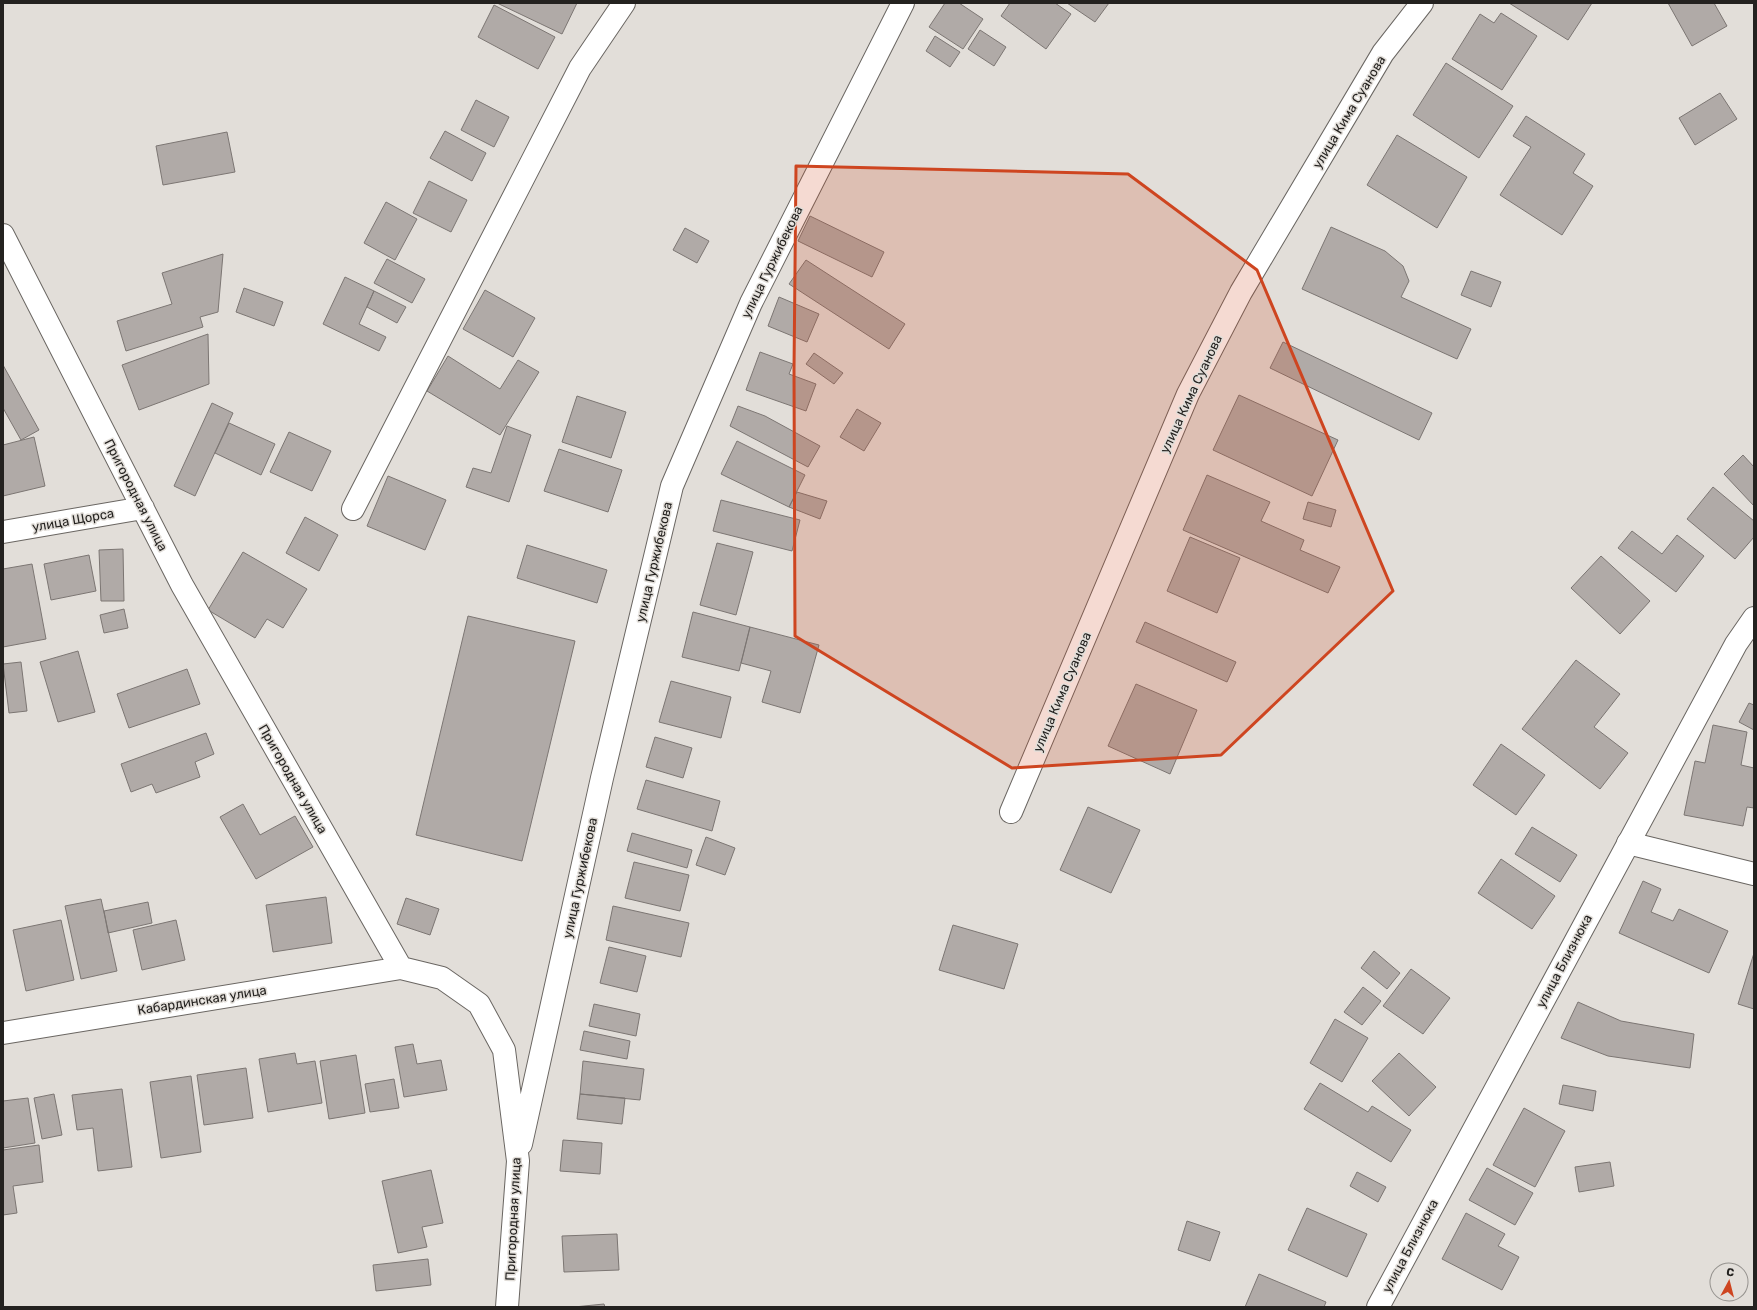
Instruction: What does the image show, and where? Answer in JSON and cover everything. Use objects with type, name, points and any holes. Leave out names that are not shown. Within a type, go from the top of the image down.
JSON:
[{"type":"street","points":[[353,508],[580,68],[624,3]]},
{"type":"street","name":"улица Гуржибекова","points":[[518,1161],[602,778],[672,486],[751,302],[903,3]]},
{"type":"street","name":"улица Кима Суанова","points":[[1011,812],[1188,394],[1241,292],[1383,53],[1422,3]]},
{"type":"street","name":"Пригородная улица","points":[[3,234],[182,585],[401,968],[442,978],[478,1004],[504,1050],[518,1161],[507,1307]]},
{"type":"street","name":"улица Щорса","points":[[3,532],[143,508]]},
{"type":"street","name":"улица Близнюка","points":[[1378,1307],[1736,644],[1754,618]]},
{"type":"street","points":[[1628,843],[1754,874]]},
{"type":"street","name":"Кабардинская улица","points":[[3,1032],[401,968]]},
{"type":"highlighted area","points":[[796,166],[1128,174],[1257,270],[1393,591],[1221,755],[1012,768],[795,636],[794,370]]},
{"type":"building","points":[[497,3],[577,3],[562,34]]},
{"type":"building","points":[[945,3],[959,3],[983,19],[963,49],[929,27]]},
{"type":"building","points":[[1010,3],[1055,3],[1071,14],[1046,49],[1001,16]]},
{"type":"building","points":[[1067,3],[1109,3],[1095,22]]},
{"type":"building","points":[[1509,3],[1592,3],[1568,40]]},
{"type":"building","points":[[1668,3],[1714,3],[1727,26],[1692,46]]},
{"type":"building","points":[[494,5],[555,37],[538,69],[478,37]]},
{"type":"building","points":[[1501,13],[1537,36],[1502,90],[1452,59],[1480,14],[1494,23]]},
{"type":"building","points":[[980,30],[1006,47],[994,66],[968,49]]},
{"type":"building","points":[[935,36],[960,52],[950,67],[926,51]]},
{"type":"building","points":[[1446,63],[1513,106],[1479,158],[1413,115]]},
{"type":"building","points":[[1720,93],[1737,119],[1695,145],[1679,118]]},
{"type":"building","points":[[476,100],[509,117],[494,147],[461,130]]},
{"type":"building","points":[[1526,116],[1585,154],[1573,173],[1593,186],[1562,235],[1500,195],[1531,147],[1513,136]]},
{"type":"building","points":[[445,131],[486,153],[472,181],[430,158]]},
{"type":"building","points":[[227,132],[235,172],[163,185],[156,146]]},
{"type":"building","points":[[1397,135],[1467,177],[1437,228],[1367,185]]},
{"type":"building","points":[[429,181],[467,200],[451,232],[413,213]]},
{"type":"building","points":[[386,202],[417,219],[395,260],[364,243]]},
{"type":"building","points":[[810,216],[884,252],[872,277],[798,241]]},
{"type":"building","points":[[1331,227],[1385,251],[1403,266],[1409,281],[1401,297],[1471,329],[1457,359],[1302,289]]},
{"type":"building","points":[[685,228],[709,241],[697,263],[673,250]]},
{"type":"building","points":[[223,254],[218,312],[200,317],[203,327],[126,351],[117,321],[172,304],[162,273]]},
{"type":"building","points":[[387,259],[425,279],[412,303],[374,283]]},
{"type":"building","points":[[806,260],[905,324],[889,349],[789,284]]},
{"type":"building","points":[[1471,271],[1501,282],[1491,307],[1461,295]]},
{"type":"building","points":[[345,277],[374,291],[359,324],[386,337],[379,351],[323,324]]},
{"type":"building","points":[[244,288],[283,302],[274,326],[236,312]]},
{"type":"building","points":[[485,290],[535,318],[513,357],[463,329]]},
{"type":"building","points":[[374,291],[406,307],[397,323],[367,307]]},
{"type":"building","points":[[779,297],[819,314],[807,342],[768,326]]},
{"type":"building","points":[[208,334],[209,384],[139,410],[122,365]]},
{"type":"building","points":[[1283,342],[1432,413],[1419,440],[1270,368]]},
{"type":"building","points":[[760,352],[793,364],[789,374],[816,384],[806,411],[746,390]]},
{"type":"building","points":[[814,353],[843,373],[834,384],[806,364]]},
{"type":"building","points":[[448,356],[500,389],[518,360],[539,372],[500,435],[427,391]]},
{"type":"building","points":[[3,365],[39,430],[21,440],[3,408]]},
{"type":"building","points":[[1239,395],[1338,440],[1312,496],[1213,450]]},
{"type":"building","points":[[577,396],[626,412],[611,458],[562,442]]},
{"type":"building","points":[[212,403],[233,413],[195,496],[174,486]]},
{"type":"building","points":[[738,406],[765,416],[820,446],[808,467],[730,426]]},
{"type":"building","points":[[857,409],[881,423],[864,451],[840,437]]},
{"type":"building","points":[[229,423],[275,444],[261,475],[215,453]]},
{"type":"building","points":[[507,426],[531,435],[509,502],[466,487],[473,468],[491,473]]},
{"type":"building","points":[[289,432],[331,451],[312,491],[270,472]]},
{"type":"building","points":[[34,437],[45,486],[3,496],[3,445]]},
{"type":"building","points":[[737,441],[805,475],[789,507],[721,474]]},
{"type":"building","points":[[559,449],[622,470],[608,512],[544,491]]},
{"type":"building","points":[[1743,455],[1754,467],[1754,506],[1724,474]]},
{"type":"building","points":[[1207,475],[1270,502],[1261,521],[1304,540],[1300,550],[1340,567],[1328,593],[1183,530]]},
{"type":"building","points":[[388,476],[446,500],[425,550],[367,526]]},
{"type":"building","points":[[1713,487],[1754,521],[1754,537],[1735,559],[1687,519]]},
{"type":"building","points":[[797,492],[827,501],[820,519],[789,507]]},
{"type":"building","points":[[721,500],[800,520],[792,551],[713,531]]},
{"type":"building","points":[[1308,502],[1336,510],[1331,527],[1303,519]]},
{"type":"building","points":[[305,517],[338,535],[319,571],[286,553]]},
{"type":"building","points":[[1632,531],[1662,554],[1677,535],[1704,556],[1676,592],[1618,548]]},
{"type":"building","points":[[1190,537],[1240,558],[1217,613],[1167,591]]},
{"type":"building","points":[[717,543],[753,552],[736,615],[700,605]]},
{"type":"building","points":[[527,545],[607,570],[597,603],[517,578]]},
{"type":"building","points":[[123,549],[124,601],[101,601],[99,550]]},
{"type":"building","points":[[243,552],[307,589],[283,628],[267,619],[255,638],[208,610]]},
{"type":"building","points":[[89,555],[96,591],[51,600],[44,564]]},
{"type":"building","points":[[1601,556],[1650,601],[1620,634],[1571,588]]},
{"type":"building","points":[[32,564],[46,639],[3,647],[3,569]]},
{"type":"building","points":[[124,609],[128,628],[104,633],[100,615]]},
{"type":"building","points":[[693,612],[750,627],[739,671],[682,657]]},
{"type":"building","points":[[468,616],[575,641],[522,861],[416,835]]},
{"type":"building","points":[[1145,622],[1236,662],[1227,682],[1136,642]]},
{"type":"building","points":[[750,627],[819,645],[800,713],[762,702],[771,671],[741,663]]},
{"type":"building","points":[[78,651],[95,712],[58,722],[40,662]]},
{"type":"building","points":[[1576,660],[1620,694],[1594,727],[1628,753],[1600,789],[1522,729]]},
{"type":"building","points":[[21,662],[27,711],[9,713],[3,664]]},
{"type":"building","points":[[187,669],[200,704],[129,728],[117,694]]},
{"type":"building","points":[[671,681],[731,697],[721,738],[659,722]]},
{"type":"building","points":[[1136,684],[1197,710],[1170,774],[1108,746]]},
{"type":"building","points":[[1749,703],[1754,705],[1754,730],[1739,722]]},
{"type":"building","points":[[1713,725],[1747,732],[1741,765],[1754,768],[1754,808],[1747,807],[1743,826],[1684,815],[1695,761],[1705,763]]},
{"type":"building","points":[[206,733],[214,754],[195,762],[200,777],[156,793],[152,784],[131,792],[121,764]]},
{"type":"building","points":[[655,737],[692,748],[683,778],[646,767]]},
{"type":"building","points":[[1501,744],[1545,775],[1516,815],[1473,785]]},
{"type":"building","points":[[646,780],[720,801],[712,831],[637,809]]},
{"type":"building","points":[[243,804],[260,835],[295,816],[313,847],[256,879],[220,817]]},
{"type":"building","points":[[1088,807],[1140,830],[1111,893],[1060,870]]},
{"type":"building","points":[[1532,827],[1577,855],[1560,882],[1515,854]]},
{"type":"building","points":[[632,833],[692,850],[687,868],[627,851]]},
{"type":"building","points":[[706,837],[735,848],[725,875],[696,865]]},
{"type":"building","points":[[1501,859],[1555,896],[1532,929],[1478,893]]},
{"type":"building","points":[[634,862],[689,875],[680,911],[625,898]]},
{"type":"building","points":[[1643,881],[1661,889],[1651,912],[1673,921],[1679,909],[1728,931],[1709,973],[1619,933]]},
{"type":"building","points":[[326,897],[332,943],[273,952],[266,905]]},
{"type":"building","points":[[406,898],[439,909],[430,935],[397,924]]},
{"type":"building","points":[[101,899],[117,971],[81,979],[65,906]]},
{"type":"building","points":[[148,902],[152,923],[108,933],[104,911]]},
{"type":"building","points":[[613,906],[689,923],[681,957],[606,940]]},
{"type":"building","points":[[61,920],[74,980],[26,991],[13,930]]},
{"type":"building","points":[[176,920],[185,960],[142,970],[133,930]]},
{"type":"building","points":[[953,925],[1018,944],[1004,989],[939,970]]},
{"type":"building","points":[[609,947],[646,956],[637,992],[600,983]]},
{"type":"building","points":[[1374,951],[1400,973],[1387,989],[1361,968]]},
{"type":"building","points":[[1754,953],[1754,1009],[1738,1004]]},
{"type":"building","points":[[1411,969],[1450,998],[1423,1034],[1383,1006]]},
{"type":"building","points":[[1363,987],[1381,1001],[1362,1025],[1344,1012]]},
{"type":"building","points":[[1578,1002],[1621,1021],[1694,1034],[1690,1068],[1608,1056],[1561,1038]]},
{"type":"building","points":[[594,1004],[640,1014],[636,1036],[589,1026]]},
{"type":"building","points":[[1335,1019],[1368,1038],[1342,1082],[1310,1063]]},
{"type":"building","points":[[584,1031],[630,1041],[627,1059],[580,1050]]},
{"type":"building","points":[[413,1044],[417,1064],[441,1060],[447,1090],[404,1097],[395,1047]]},
{"type":"building","points":[[295,1053],[297,1064],[315,1061],[322,1103],[268,1112],[259,1059]]},
{"type":"building","points":[[1399,1053],[1436,1087],[1409,1116],[1372,1081]]},
{"type":"building","points":[[356,1055],[365,1113],[329,1119],[320,1061]]},
{"type":"building","points":[[583,1061],[644,1069],[640,1100],[580,1094]]},
{"type":"building","points":[[246,1068],[253,1118],[204,1125],[197,1075]]},
{"type":"building","points":[[191,1076],[201,1152],[161,1158],[150,1082]]},
{"type":"building","points":[[394,1079],[399,1108],[370,1112],[365,1084]]},
{"type":"building","points":[[1320,1083],[1368,1112],[1372,1106],[1411,1130],[1391,1162],[1304,1109]]},
{"type":"building","points":[[1563,1085],[1596,1091],[1593,1111],[1559,1104]]},
{"type":"building","points":[[122,1089],[132,1167],[98,1171],[93,1128],[77,1130],[72,1095]]},
{"type":"building","points":[[54,1094],[62,1135],[42,1139],[34,1098]]},
{"type":"building","points":[[580,1094],[625,1098],[622,1124],[577,1119]]},
{"type":"building","points":[[28,1098],[35,1143],[3,1148],[3,1101]]},
{"type":"building","points":[[1524,1108],[1565,1131],[1535,1187],[1493,1165]]},
{"type":"building","points":[[563,1140],[602,1143],[600,1174],[560,1171]]},
{"type":"building","points":[[39,1145],[43,1182],[13,1186],[17,1213],[3,1215],[3,1150]]},
{"type":"building","points":[[1610,1162],[1614,1186],[1579,1192],[1575,1167]]},
{"type":"building","points":[[1487,1168],[1533,1193],[1515,1225],[1469,1200]]},
{"type":"building","points":[[431,1170],[443,1223],[422,1227],[427,1247],[398,1253],[382,1181]]},
{"type":"building","points":[[1357,1172],[1386,1187],[1378,1202],[1350,1186]]},
{"type":"building","points":[[1307,1208],[1367,1234],[1347,1277],[1288,1250]]},
{"type":"building","points":[[1466,1213],[1505,1234],[1498,1246],[1519,1257],[1502,1290],[1442,1259]]},
{"type":"building","points":[[1187,1221],[1220,1232],[1210,1261],[1178,1250]]},
{"type":"building","points":[[617,1234],[619,1270],[564,1272],[562,1236]]},
{"type":"building","points":[[428,1259],[431,1285],[376,1291],[373,1265]]},
{"type":"building","points":[[1259,1274],[1326,1302],[1324,1307],[1245,1307]]},
{"type":"building","points":[[604,1304],[605,1307],[574,1307]]}]
